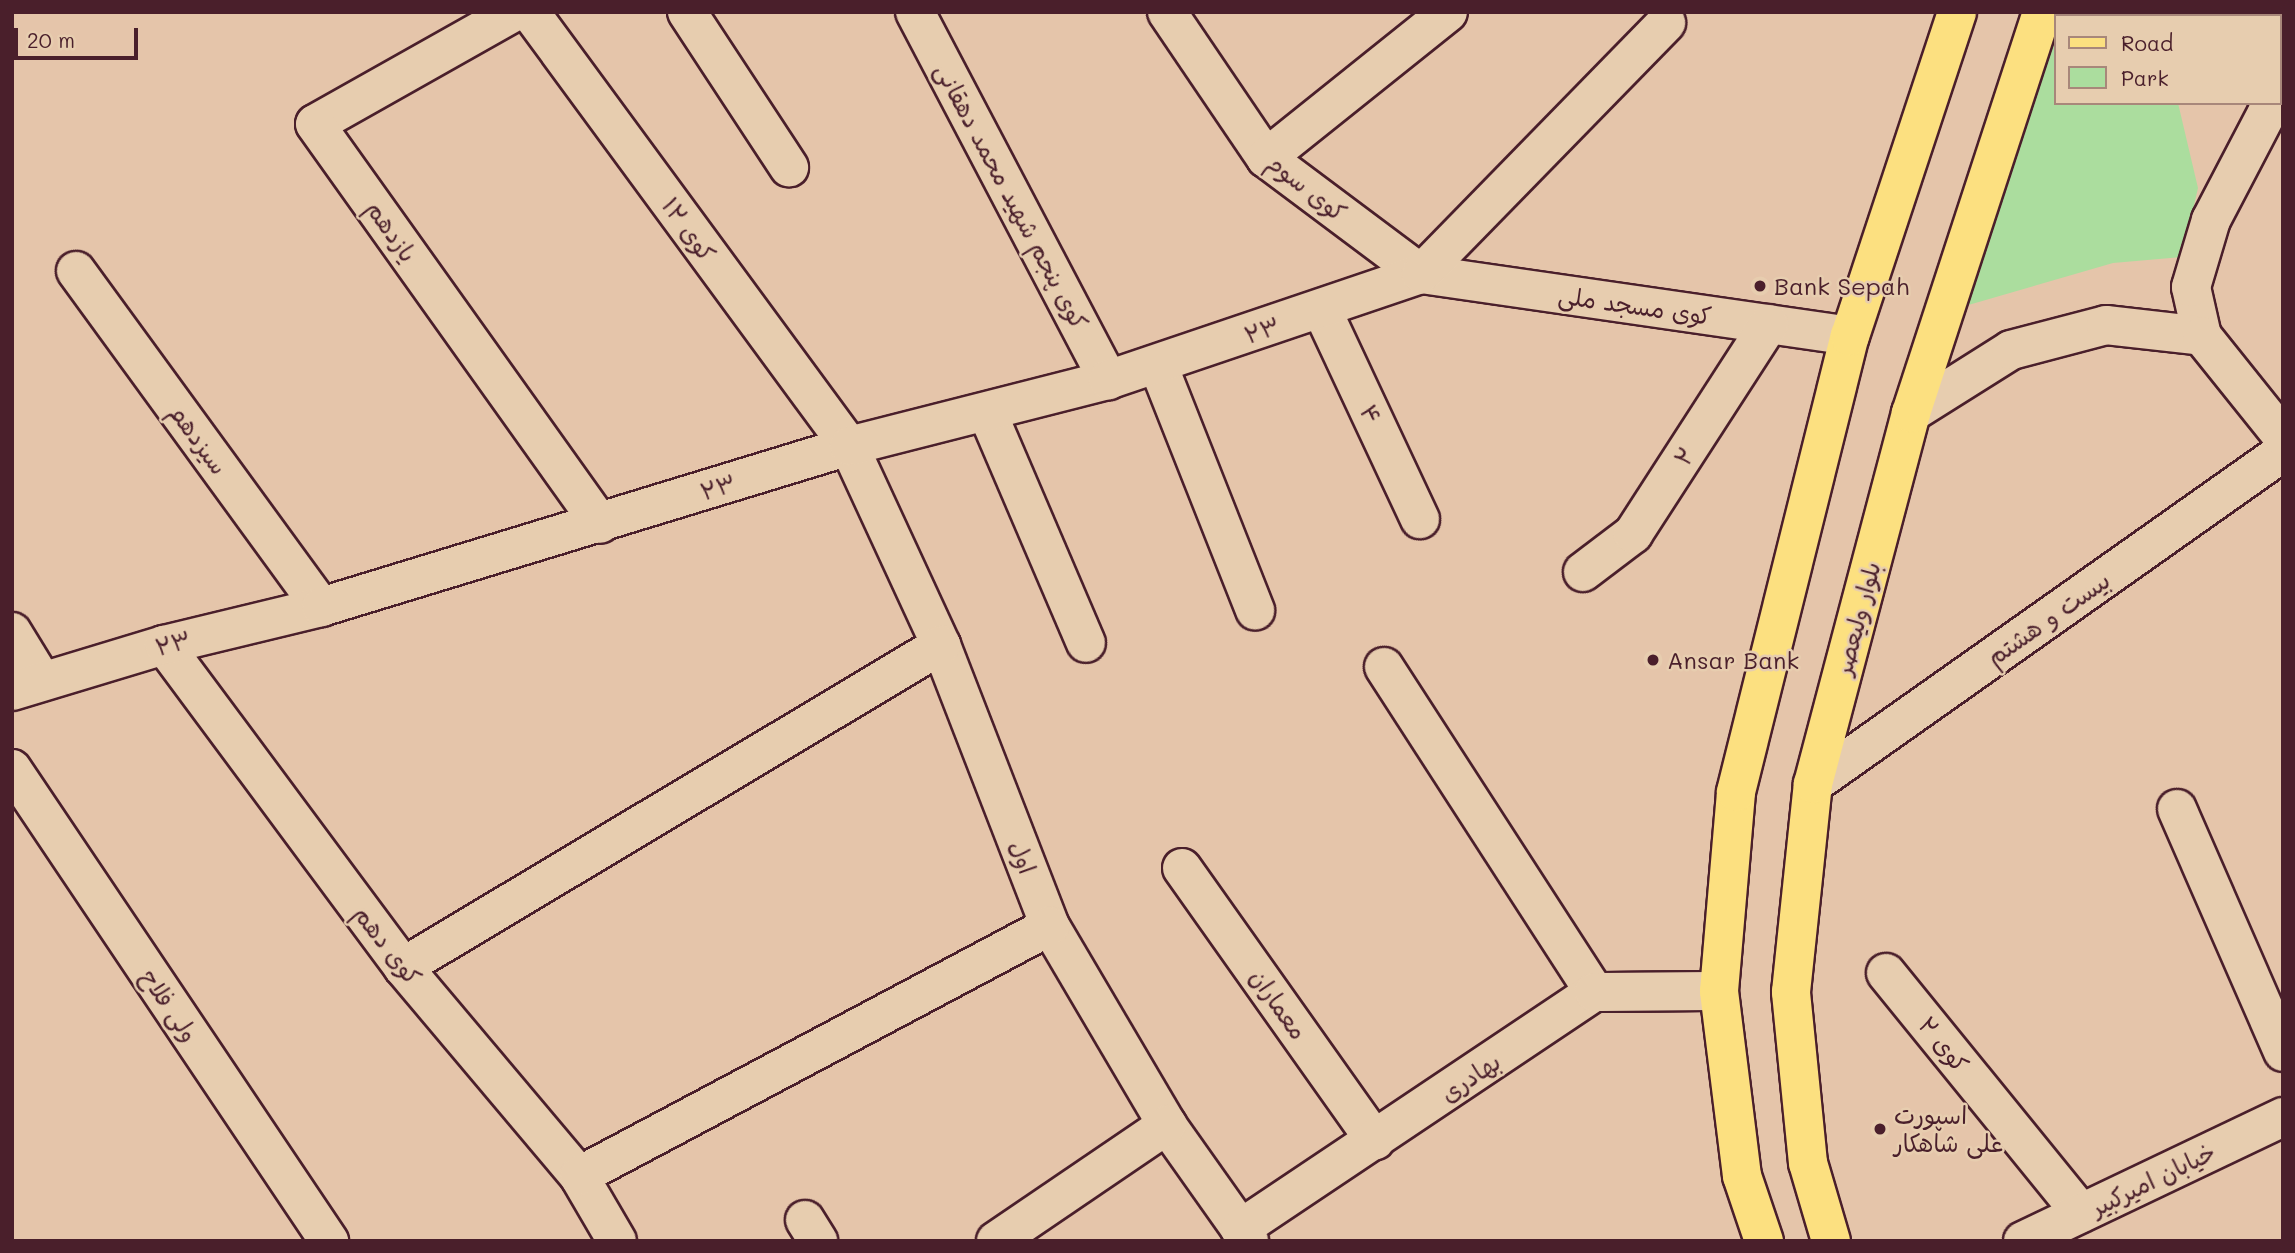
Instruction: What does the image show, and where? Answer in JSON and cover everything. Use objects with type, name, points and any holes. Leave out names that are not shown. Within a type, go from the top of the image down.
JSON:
[{"type":"main road","points":[[1764,1241],[1742,1176],[1719,991],[1736,792],[1850,336],[1957,12]]},
{"type":"main road","name":"بلوار ولیعصر","points":[[1831,1241],[1808,1163],[1791,992],[1813,785],[1911,413],[2042,12]]},
{"type":"street","name":"یازدهم","points":[[514,12],[315,124],[600,524]]},
{"type":"street","name":"کوی ۱۲","points":[[530,12],[849,446]]},
{"type":"street","points":[[687,12],[789,167]]},
{"type":"street","name":"کوی پنجم شهید محمد دهقانی","points":[[915,12],[1108,380]]},
{"type":"street","name":"کوی سوم","points":[[1167,12],[1266,158],[1421,274]]},
{"type":"street","points":[[1266,158],[1448,12]]},
{"type":"street","points":[[1421,274],[1666,23]]},
{"type":"street","points":[[2272,105],[2207,234],[2191,288],[2202,336],[2283,437]]},
{"type":"street","name":"سیزدهم","points":[[76,271],[321,607]]},
{"type":"street","name":"۲۳","points":[[27,686],[164,645],[321,607],[849,446],[1108,380],[1322,310],[1421,274]]},
{"type":"street","name":"کوی مسجد ملی","points":[[1421,274],[1850,336]]},
{"type":"street","name":"۴","points":[[1322,310],[1420,519]]},
{"type":"street","name":"۲","points":[[1583,572],[1633,534],[1769,324]]},
{"type":"street","points":[[1911,413],[2011,350],[2106,325],[2202,336]]},
{"type":"street","points":[[1158,365],[1255,610]]},
{"type":"street","points":[[987,412],[1086,643]]},
{"type":"street","name":"اول","points":[[849,446],[941,645],[1050,926],[1167,1125],[1244,1235]]},
{"type":"street","name":"بیست و هشتم","points":[[1813,785],[2283,452]]},
{"type":"street","points":[[12,632],[27,686]]},
{"type":"street","name":"کوی دهم","points":[[164,645],[403,967],[579,1176],[617,1241]]},
{"type":"street","points":[[403,967],[941,645]]},
{"type":"street","points":[[1384,667],[1594,992],[1719,991]]},
{"type":"street","name":"ولی فلاح","points":[[12,769],[328,1241]]},
{"type":"street","points":[[2176,809],[2283,1052]]},
{"type":"street","name":"معماران","points":[[1182,868],[1375,1141]]},
{"type":"street","points":[[579,1176],[1050,926]]},
{"type":"street","name":"کوی ۲","points":[[1886,972],[2081,1213]]},
{"type":"street","name":"بهادری","points":[[1244,1235],[1375,1141],[1594,992]]},
{"type":"street","name":"خیابان امیرکبیر","points":[[2023,1241],[2283,1116]]},
{"type":"street","points":[[996,1241],[1167,1125]]},
{"type":"green space","points":[[2156,12],[2156,14],[2073,14]]},
{"type":"green space","points":[[2054,42],[2054,105],[2178,105],[2198,188],[2182,257],[2113,263],[1965,306]]},
{"type":"place","name":"Bank Sepah","points":[[1760,286]]},
{"type":"place","name":"Ansar Bank","points":[[1653,660]]},
{"type":"place","name":"اسپورت علی شاهکار","points":[[1880,1129]]}]
